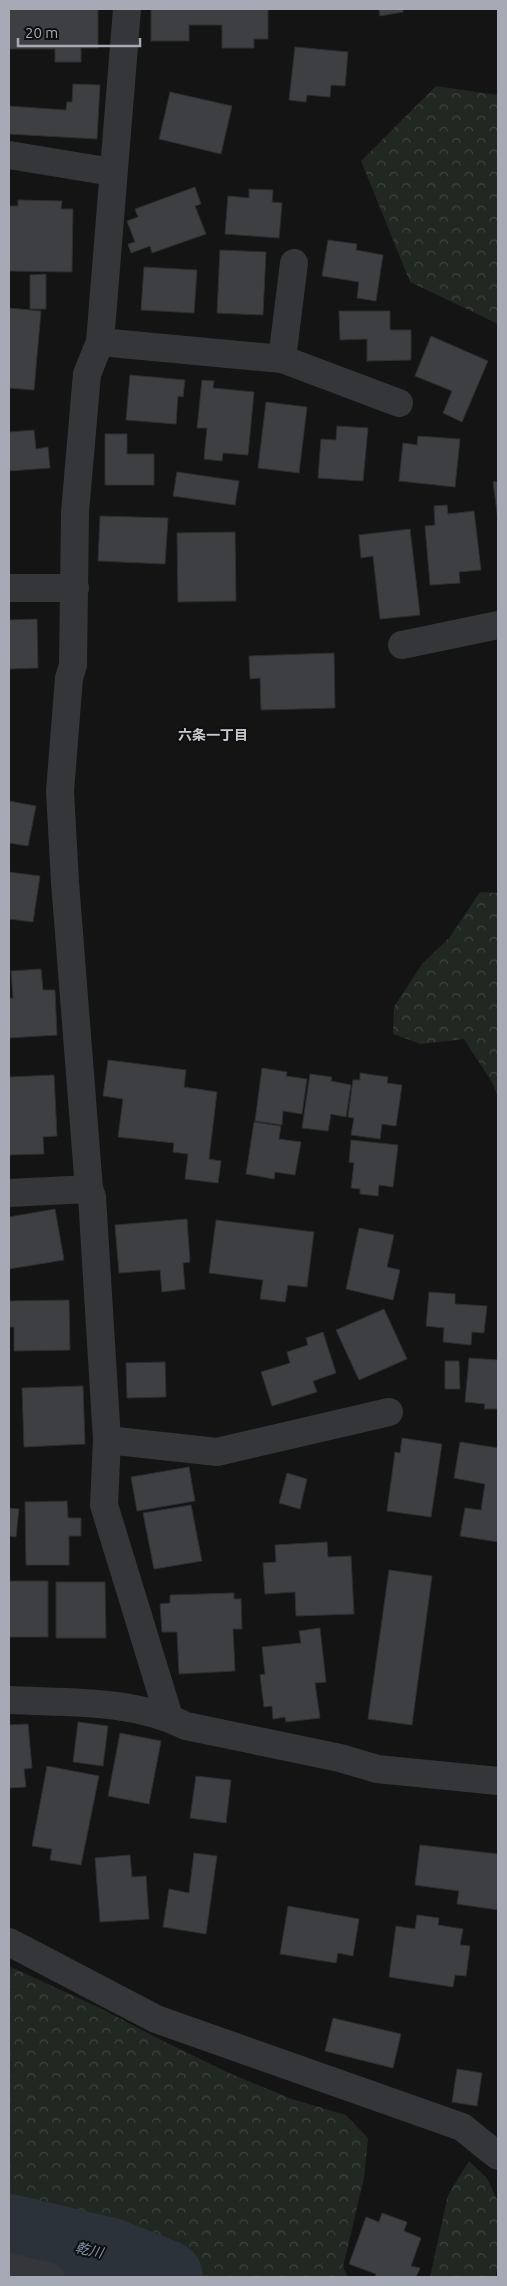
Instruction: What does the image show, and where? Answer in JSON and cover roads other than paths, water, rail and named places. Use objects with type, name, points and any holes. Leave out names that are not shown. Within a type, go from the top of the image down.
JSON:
[{"type":"street","points":[[127,9],[112,172],[100,342],[87,374],[75,512],[72,665],[69,678],[60,791],[65,882],[89,1189],[92,1197],[107,1440],[104,1505],[169,1717]]},
{"type":"street","points":[[9,155],[112,172]]},
{"type":"street","points":[[282,359],[294,263]]},
{"type":"street","points":[[100,342],[282,359],[400,403]]},
{"type":"street","points":[[9,588],[75,588]]},
{"type":"street","points":[[402,645],[498,625]]},
{"type":"street","points":[[9,1193],[89,1189]]},
{"type":"street","points":[[107,1440],[217,1452],[389,1412]]},
{"type":"street","points":[[9,1700],[124,1706],[169,1717],[186,1726],[340,1758],[377,1769],[498,1781]]},
{"type":"street","points":[[9,1942],[156,2019],[462,2127],[498,2156]]},
{"type":"street","points":[[9,2268],[51,2277]]},
{"type":"waterway","name":"乾川","points":[[9,2231],[111,2255],[166,2277]]},
{"type":"district","name":"六条一丁目","points":[[213,735]]}]
